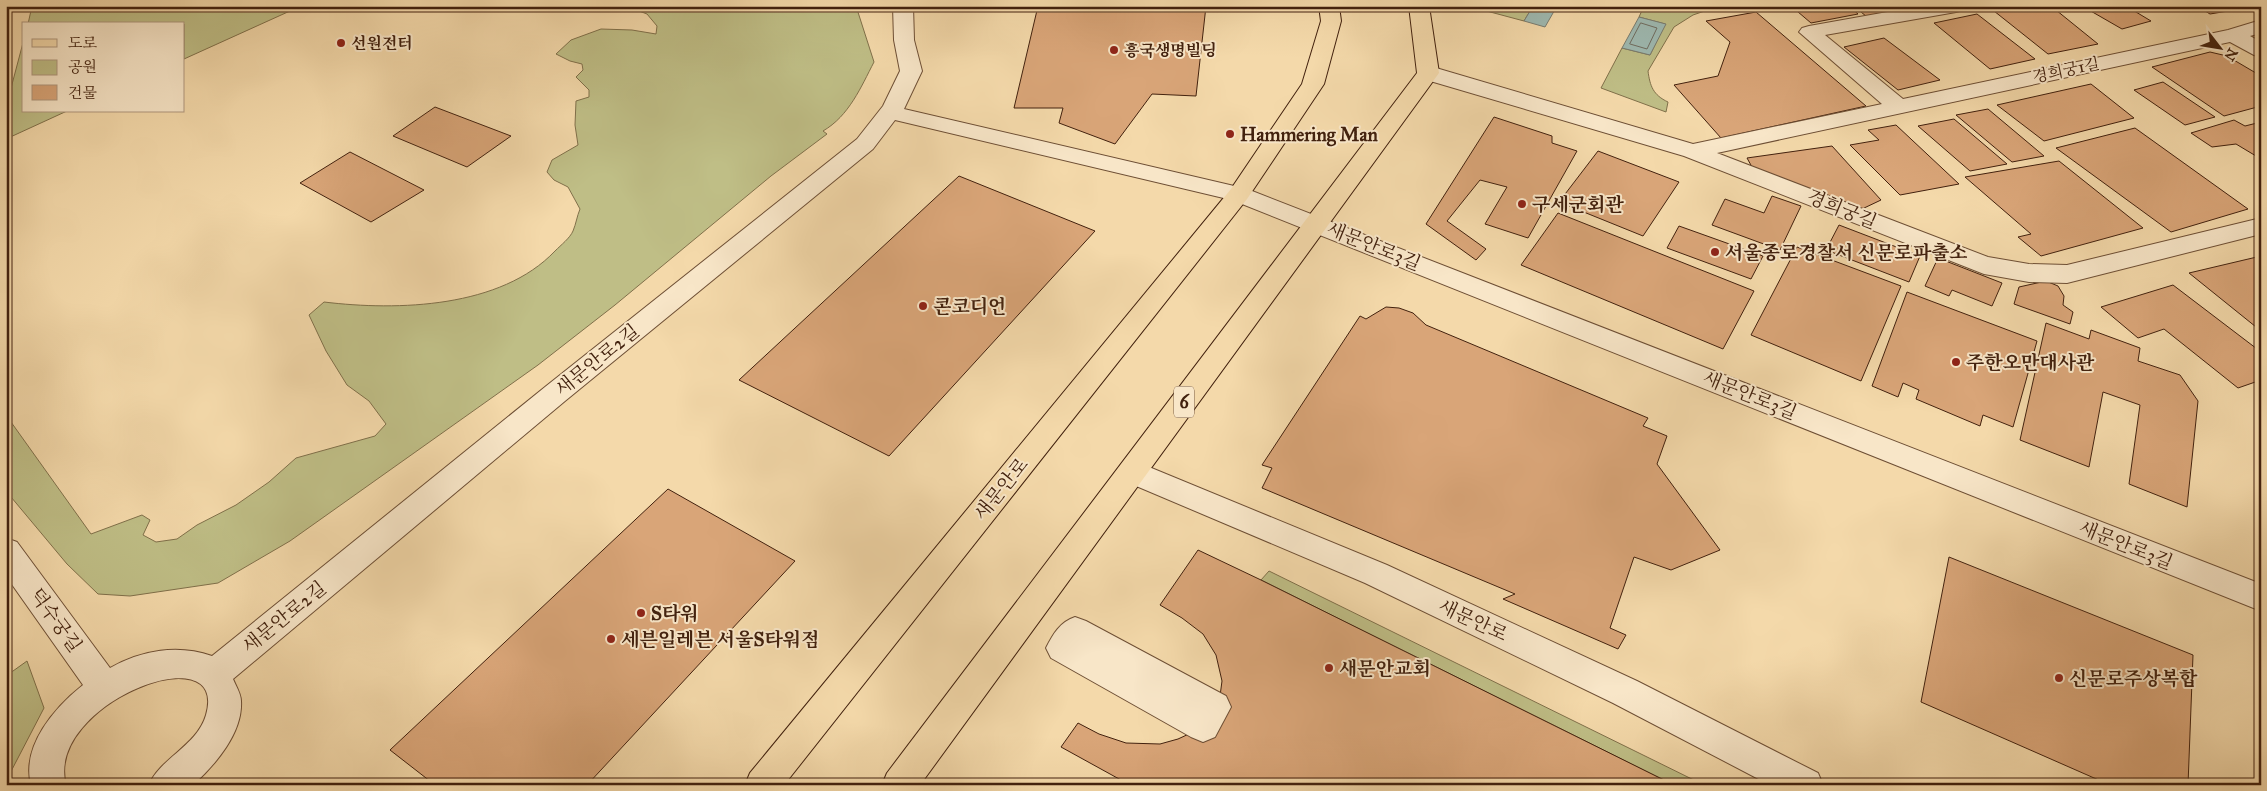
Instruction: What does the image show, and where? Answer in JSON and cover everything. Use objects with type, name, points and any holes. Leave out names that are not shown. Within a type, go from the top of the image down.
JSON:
[{"type":"main road","name":"새문안로","points":[[762,785],[1239,194],[1313,84],[1331,21],[1329,6]]},
{"type":"main road","points":[[1420,6],[1428,73]]},
{"type":"main road","name":"6","points":[[899,785],[1428,73]]},
{"type":"street","name":"새문안로2길","points":[[214,675],[555,394],[865,144],[890,112],[911,71],[904,40],[903,6]]},
{"type":"street","points":[[1898,106],[1809,32],[1956,6]]},
{"type":"street","name":"경희궁1길","points":[[1692,150],[2233,35],[2261,26]]},
{"type":"street","points":[[2233,35],[2261,52]]},
{"type":"street","name":"경희궁길","points":[[1428,73],[1692,150],[1984,265],[2029,273],[2067,274],[2261,226]]},
{"type":"street","points":[[890,112],[1239,194]]},
{"type":"street","name":"새문안로3길","points":[[1239,194],[2261,598]]},
{"type":"street","name":"새문안로","points":[[1132,472],[1376,574],[1626,692],[1806,785]]},
{"type":"street","name":"덕수궁길","points":[[6,551],[105,688]]},
{"type":"street","points":[[49,785],[46,771],[52,746],[68,720],[91,697],[120,679],[149,667],[178,663],[198,666],[214,675],[222,690],[224,708],[218,729],[181,781]]},
{"type":"green space","points":[[32,6],[301,6],[185,59],[185,22],[28,22]]},
{"type":"green space","points":[[626,6],[856,6],[874,62],[847,109],[832,125],[823,131],[827,134],[771,176],[615,305],[538,365],[290,541],[218,583],[130,596],[98,594],[67,564],[6,491],[6,415],[91,534],[142,515],[150,520],[143,535],[156,542],[177,539],[197,525],[236,505],[269,482],[296,458],[375,436],[386,424],[369,401],[347,385],[326,351],[309,315],[324,302],[353,305],[415,305],[478,295],[507,284],[533,270],[555,251],[573,231],[580,209],[568,187],[554,180],[547,172],[552,160],[578,145],[575,125],[576,101],[589,97],[589,90],[576,77],[583,70],[582,64],[570,61],[556,54],[571,40],[601,29],[632,30],[656,34],[657,26],[647,14]]},
{"type":"green space","points":[[1479,6],[1533,6],[1524,21],[1479,9]]},
{"type":"green space","points":[[1644,6],[1719,6],[1693,15],[1674,27],[1648,71],[1653,90],[1668,102],[1666,112],[1601,88],[1622,48],[1650,55],[1665,24],[1639,17]]},
{"type":"green space","points":[[22,47],[22,112],[65,112],[6,139],[6,107]]},
{"type":"green space","points":[[1269,571],[1704,785],[1674,785],[1261,580]]},
{"type":"green space","points":[[27,661],[44,708],[6,781],[6,676]]},
{"type":"water","points":[[1533,6],[1557,6],[1545,27],[1524,21]]},
{"type":"water","points":[[1639,17],[1666,24],[1650,55],[1622,48]]},
{"type":"building","name":"흥국생명빌딩","points":[[1038,6],[1206,6],[1196,96],[1152,94],[1115,144],[1059,123],[1063,108],[1014,108]]},
{"type":"building","points":[[1791,6],[1849,6],[1858,14],[1811,23]]},
{"type":"building","points":[[1854,6],[1926,6],[1867,17]]},
{"type":"building","points":[[2014,6],[2051,6],[2098,44],[2048,54],[1994,11]]},
{"type":"building","points":[[2082,6],[2126,6],[2151,21],[2122,29]]},
{"type":"building","points":[[2197,6],[2258,6],[2210,14]]},
{"type":"building","points":[[1756,12],[1866,106],[1721,138],[1674,85],[1718,76],[1730,42],[1706,21]]},
{"type":"building","points":[[1977,14],[2035,59],[1990,69],[1934,23]]},
{"type":"building","points":[[1884,38],[1940,80],[1898,90],[1844,47]]},
{"type":"building","points":[[2210,52],[2227,56],[2261,76],[2261,106],[2224,116],[2152,67]]},
{"type":"building","points":[[2163,82],[2215,117],[2185,125],[2134,90]]},
{"type":"building","points":[[2091,84],[2134,118],[2044,141],[1997,105]]},
{"type":"building","points":[[435,107],[511,136],[467,167],[393,136]]},
{"type":"building","points":[[1988,109],[2044,156],[2012,162],[1956,115]]},
{"type":"building","name":"구세군회관","points":[[1494,117],[1552,136],[1552,143],[1577,151],[1528,238],[1485,224],[1507,187],[1480,180],[1447,221],[1486,249],[1476,260],[1426,224]]},
{"type":"building","points":[[1954,119],[2007,164],[1970,171],[1918,126]]},
{"type":"building","points":[[2234,120],[2245,126],[2261,122],[2261,159],[2236,144],[2212,147],[2191,133]]},
{"type":"building","points":[[1896,125],[1959,184],[1900,195],[1850,145],[1879,140],[1868,130]]},
{"type":"building","points":[[2135,128],[2248,209],[2171,232],[2056,148]]},
{"type":"building","points":[[1832,146],[1881,200],[1862,209],[1752,167],[1747,158]]},
{"type":"building","points":[[1598,151],[1679,182],[1643,236],[1559,202]]},
{"type":"building","points":[[350,152],[424,190],[371,222],[300,183]]},
{"type":"building","points":[[2059,161],[2143,228],[2041,256],[2018,237],[2031,234],[1965,177]]},
{"type":"building","name":"콘코디언","points":[[959,176],[1095,231],[889,456],[739,380]]},
{"type":"building","points":[[1772,196],[1801,206],[1780,250],[1712,225],[1725,199],[1764,213]]},
{"type":"building","points":[[1558,213],[1754,291],[1723,349],[1521,265]]},
{"type":"building","points":[[1839,225],[1920,256],[1909,282],[1826,250]]},
{"type":"building","name":"서울종로경찰서 신문로파출소","points":[[1679,226],[1763,256],[1751,279],[1667,248]]},
{"type":"building","points":[[1797,247],[1901,286],[1861,381],[1751,335]]},
{"type":"building","points":[[2261,256],[2261,331],[2189,273]]},
{"type":"building","points":[[1938,258],[2002,283],[1992,306],[1952,290],[1949,296],[1925,286]]},
{"type":"building","points":[[2046,281],[2058,286],[2064,296],[2063,305],[2073,312],[2070,324],[2014,304],[2019,287]]},
{"type":"building","points":[[2173,285],[2261,352],[2261,380],[2238,388],[2164,329],[2138,338],[2101,307]]},
{"type":"building","name":"주한오만대사관","points":[[1907,292],[2037,341],[2013,427],[1983,415],[1980,426],[1916,399],[1919,390],[1903,383],[1898,397],[1872,386]]},
{"type":"building","points":[[1386,307],[1399,308],[1413,313],[1426,325],[1648,418],[1643,426],[1667,436],[1657,464],[1720,550],[1671,570],[1634,557],[1610,628],[1626,635],[1618,649],[1503,599],[1515,594],[1262,488],[1272,468],[1262,465],[1360,316],[1366,319]]},
{"type":"building","points":[[2046,323],[2089,339],[2091,330],[2140,348],[2138,361],[2180,375],[2198,401],[2187,507],[2129,484],[2140,405],[2103,392],[2089,467],[2020,440]]},
{"type":"building","name":"S타워","points":[[668,489],[795,561],[587,785],[435,785],[390,750]]},
{"type":"building","name":"새문안교회","points":[[1198,550],[1674,785],[1130,785],[1061,747],[1078,723],[1099,734],[1126,743],[1160,744],[1178,739],[1191,733],[1220,696],[1222,681],[1216,655],[1203,634],[1182,618],[1160,605]]},
{"type":"building","name":"신문로주상복합","points":[[1949,557],[2193,655],[2188,785],[2110,785],[1921,702]]},
{"type":"place","name":"선원전터","points":[[341,43]]},
{"type":"place","name":"흥국생명빌딩","points":[[1114,50]]},
{"type":"place","name":"Hammering Man","points":[[1230,134]]},
{"type":"place","name":"구세군회관","points":[[1522,204]]},
{"type":"place","name":"서울종로경찰서 신문로파출소","points":[[1715,252]]},
{"type":"place","name":"콘코디언","points":[[923,306]]},
{"type":"place","name":"주한오만대사관","points":[[1956,362]]},
{"type":"place","name":"S타워","points":[[641,613]]},
{"type":"place","name":"세븐일레븐 서울S타워점","points":[[611,639]]},
{"type":"place","name":"새문안교회","points":[[1329,668]]},
{"type":"place","name":"신문로주상복합","points":[[2059,678]]}]
